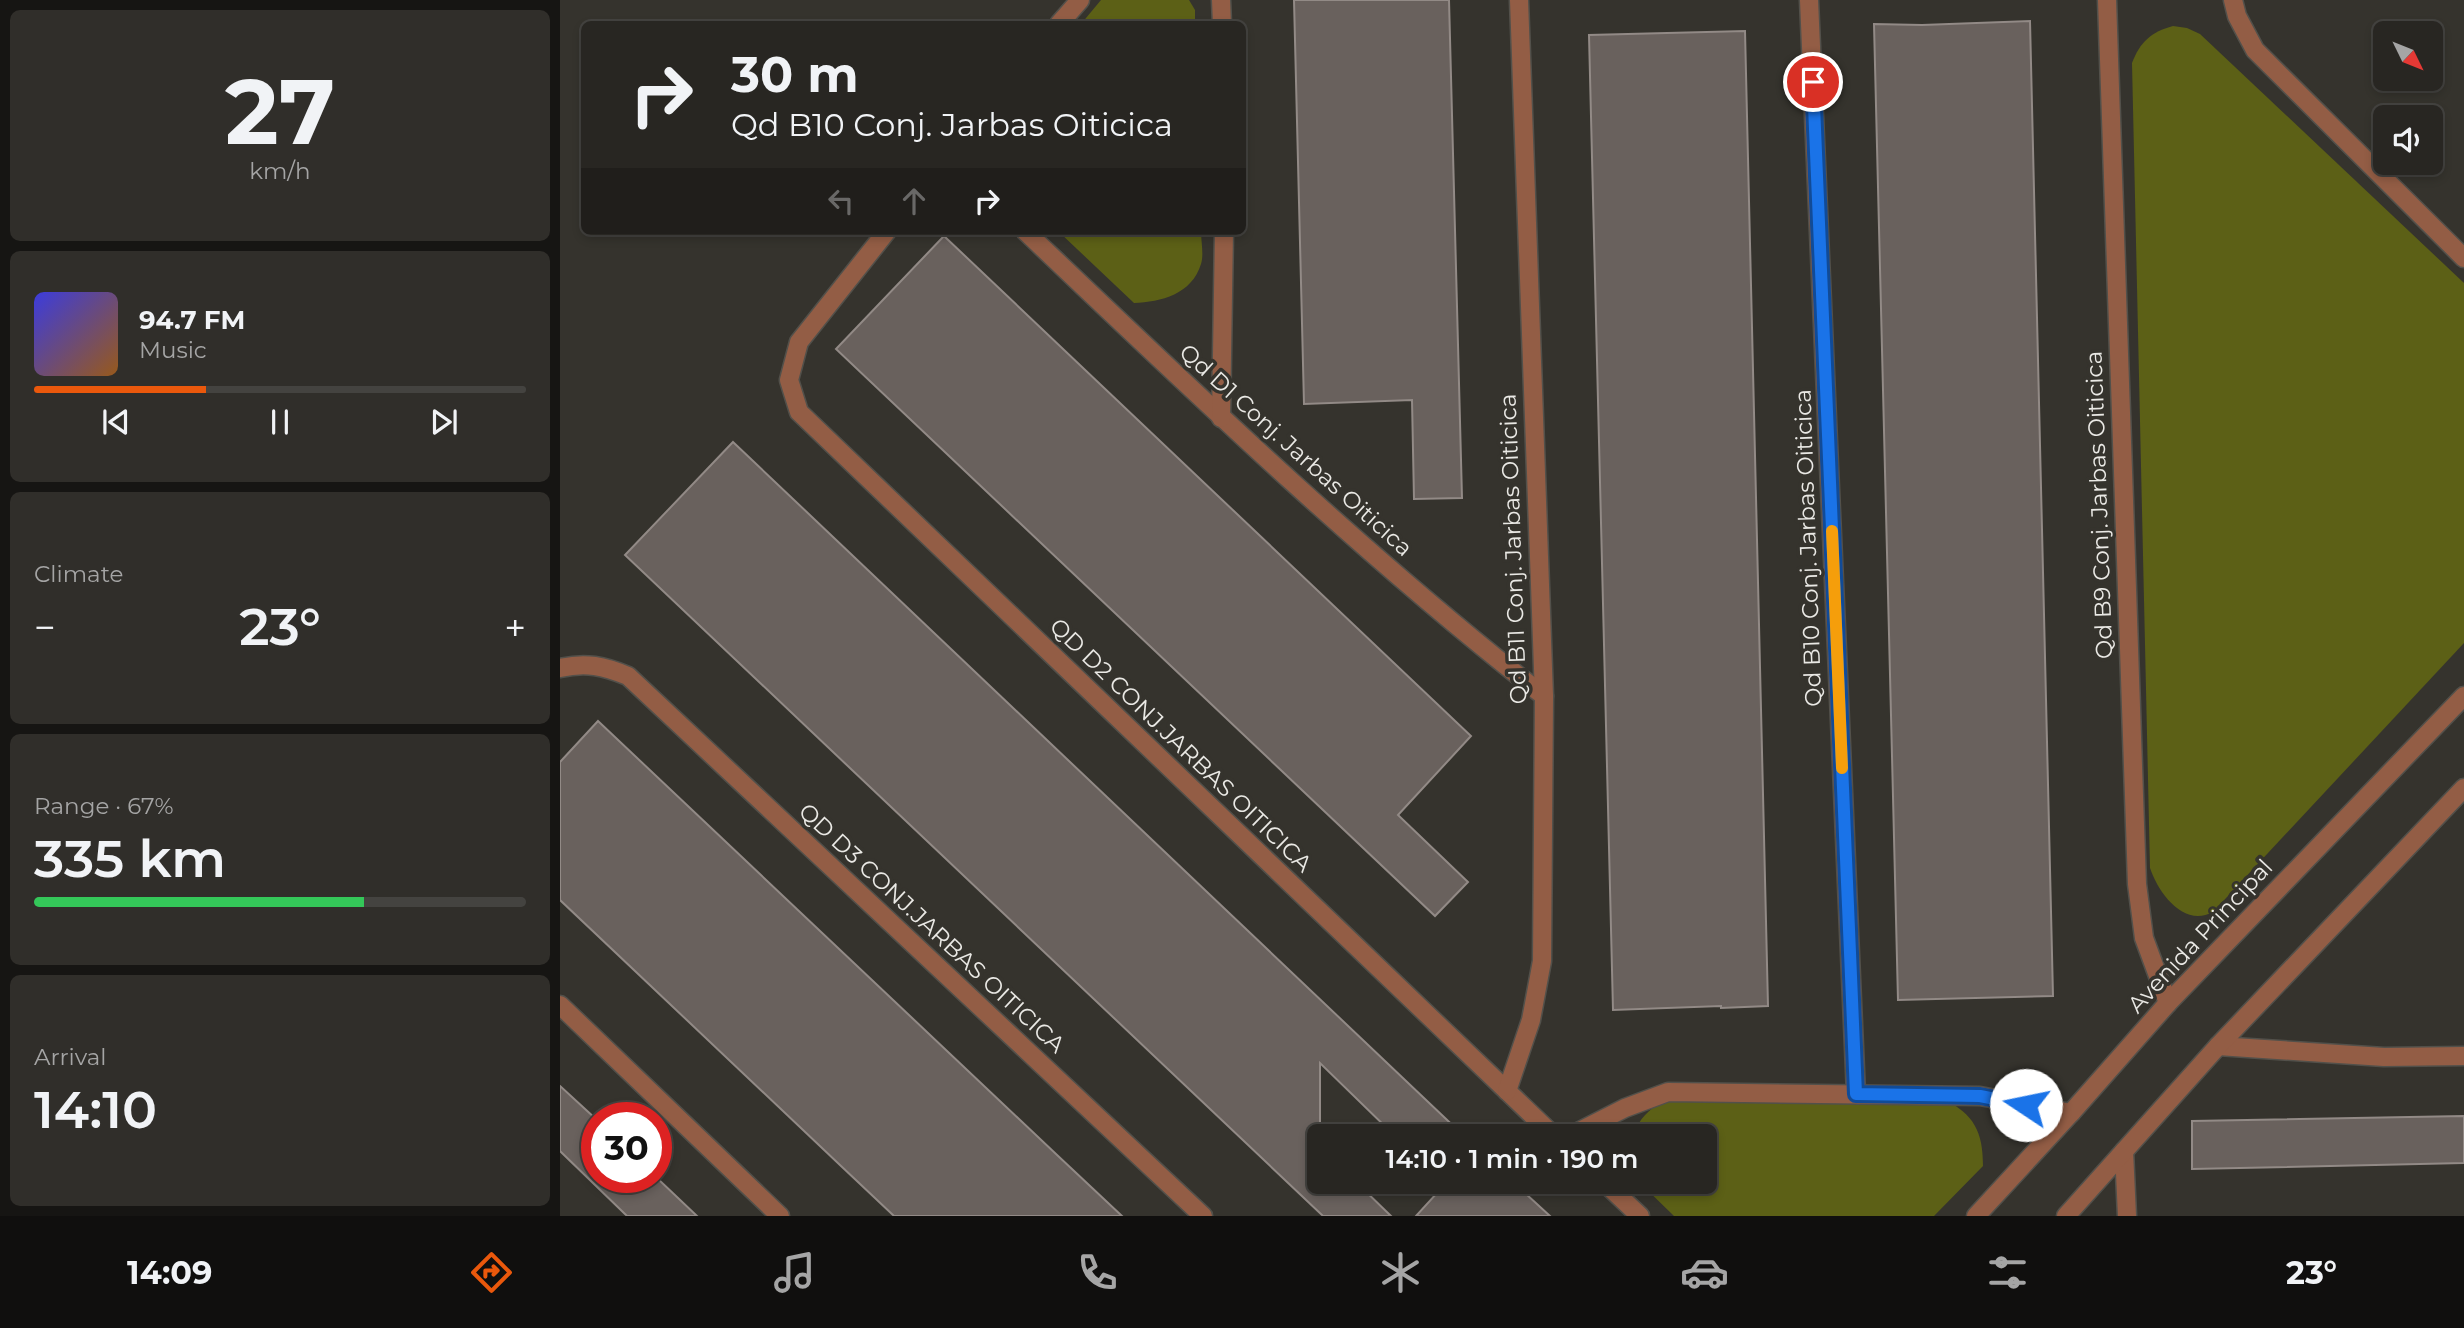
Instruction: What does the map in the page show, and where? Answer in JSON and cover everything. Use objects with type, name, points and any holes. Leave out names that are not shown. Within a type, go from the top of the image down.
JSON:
[{"type":"street","points":[[1062,21],[1080,0]]},
{"type":"street","points":[[1221,0],[1222,21]]},
{"type":"street","name":"Qd B11 Conj. Jarbas Oiticica","points":[[1507,1091],[1531,1020],[1542,961],[1544,696],[1519,0]]},
{"type":"street","name":"Qd B10 Conj. Jarbas Oiticica","points":[[1809,0],[1856,1094]]},
{"type":"street","name":"Qd B9 Conj. Jarbas Oiticica","points":[[2106,0],[2137,884],[2144,938],[2168,1003]]},
{"type":"street","points":[[2233,0],[2237,16],[2255,50],[2464,258]]},
{"type":"street","name":"QD D2 CONJ.JARBAS OITICICA","points":[[884,235],[799,342],[789,380],[799,412],[1541,1124]]},
{"type":"street","name":"Qd D1 Conj. Jarbas Oiticica","points":[[1029,235],[1221,418],[1458,629],[1544,696]]},
{"type":"street","points":[[1221,418],[1224,235]]},
{"type":"street","name":"QD D3 CONJ.JARBAS OITICICA","points":[[560,668],[579,663],[604,666],[628,676],[1203,1216]]},
{"type":"street","name":"Avenida Principal","points":[[1976,1216],[2168,1003],[2464,696]]},
{"type":"street","points":[[2066,1216],[2218,1046],[2464,788]]},
{"type":"street","points":[[560,1005],[780,1216]]},
{"type":"street","points":[[2218,1046],[2384,1057],[2464,1056]]},
{"type":"street","points":[[1594,1124],[1625,1108],[1668,1092],[1980,1096],[2071,1113]]},
{"type":"street","points":[[2124,1152],[2127,1216]]},
{"type":"street","points":[[1617,1194],[1640,1216]]},
{"type":"shaded area","points":[[1101,0],[1189,0],[1195,10],[1195,21],[1084,21]]},
{"type":"shaded area","points":[[2173,26],[2200,34],[2464,283],[2464,643],[2213,912],[2202,916],[2192,915],[2173,905],[2159,887],[2150,868],[2132,63],[2147,39],[2158,31]]},
{"type":"shaded area","points":[[1062,235],[1201,235],[1202,260],[1191,283],[1165,298],[1134,303]]},
{"type":"shaded area","points":[[1944,1099],[1963,1111],[1975,1125],[1981,1143],[1983,1166],[1934,1216],[1674,1216],[1651,1194],[1717,1194],[1717,1124],[1638,1124],[1664,1100]]},
{"type":"building","points":[[1294,0],[1449,0],[1462,498],[1414,499],[1412,400],[1304,404]]},
{"type":"building","points":[[2030,21],[2053,996],[1898,1000],[1874,24]]},
{"type":"building","points":[[1745,31],[1768,1006],[1613,1010],[1589,35]]},
{"type":"building","points":[[944,236],[1471,736],[1398,815],[1468,882],[1435,916],[836,349]]},
{"type":"building","points":[[733,442],[1451,1124],[1383,1124],[1320,1063],[1320,1124],[1307,1124],[1307,1194],[1368,1194],[1391,1216],[1323,1216],[625,555]]},
{"type":"building","points":[[598,721],[1122,1216],[894,1216],[841,1166],[560,900],[560,762]]},
{"type":"building","points":[[560,1086],[581,1105],[581,1171],[560,1151]]},
{"type":"building","points":[[2464,1116],[2464,1163],[2192,1169],[2192,1121]]},
{"type":"building","points":[[672,1192],[697,1216],[627,1216],[603,1193]]},
{"type":"building","points":[[1436,1194],[1526,1194],[1550,1216],[1416,1216]]},
{"type":"slow traffic","points":[[1832,531],[1842,768]]},
{"type":"route","points":[[1813,82],[1856,1094],[1980,1096],[2026,1105]]}]
